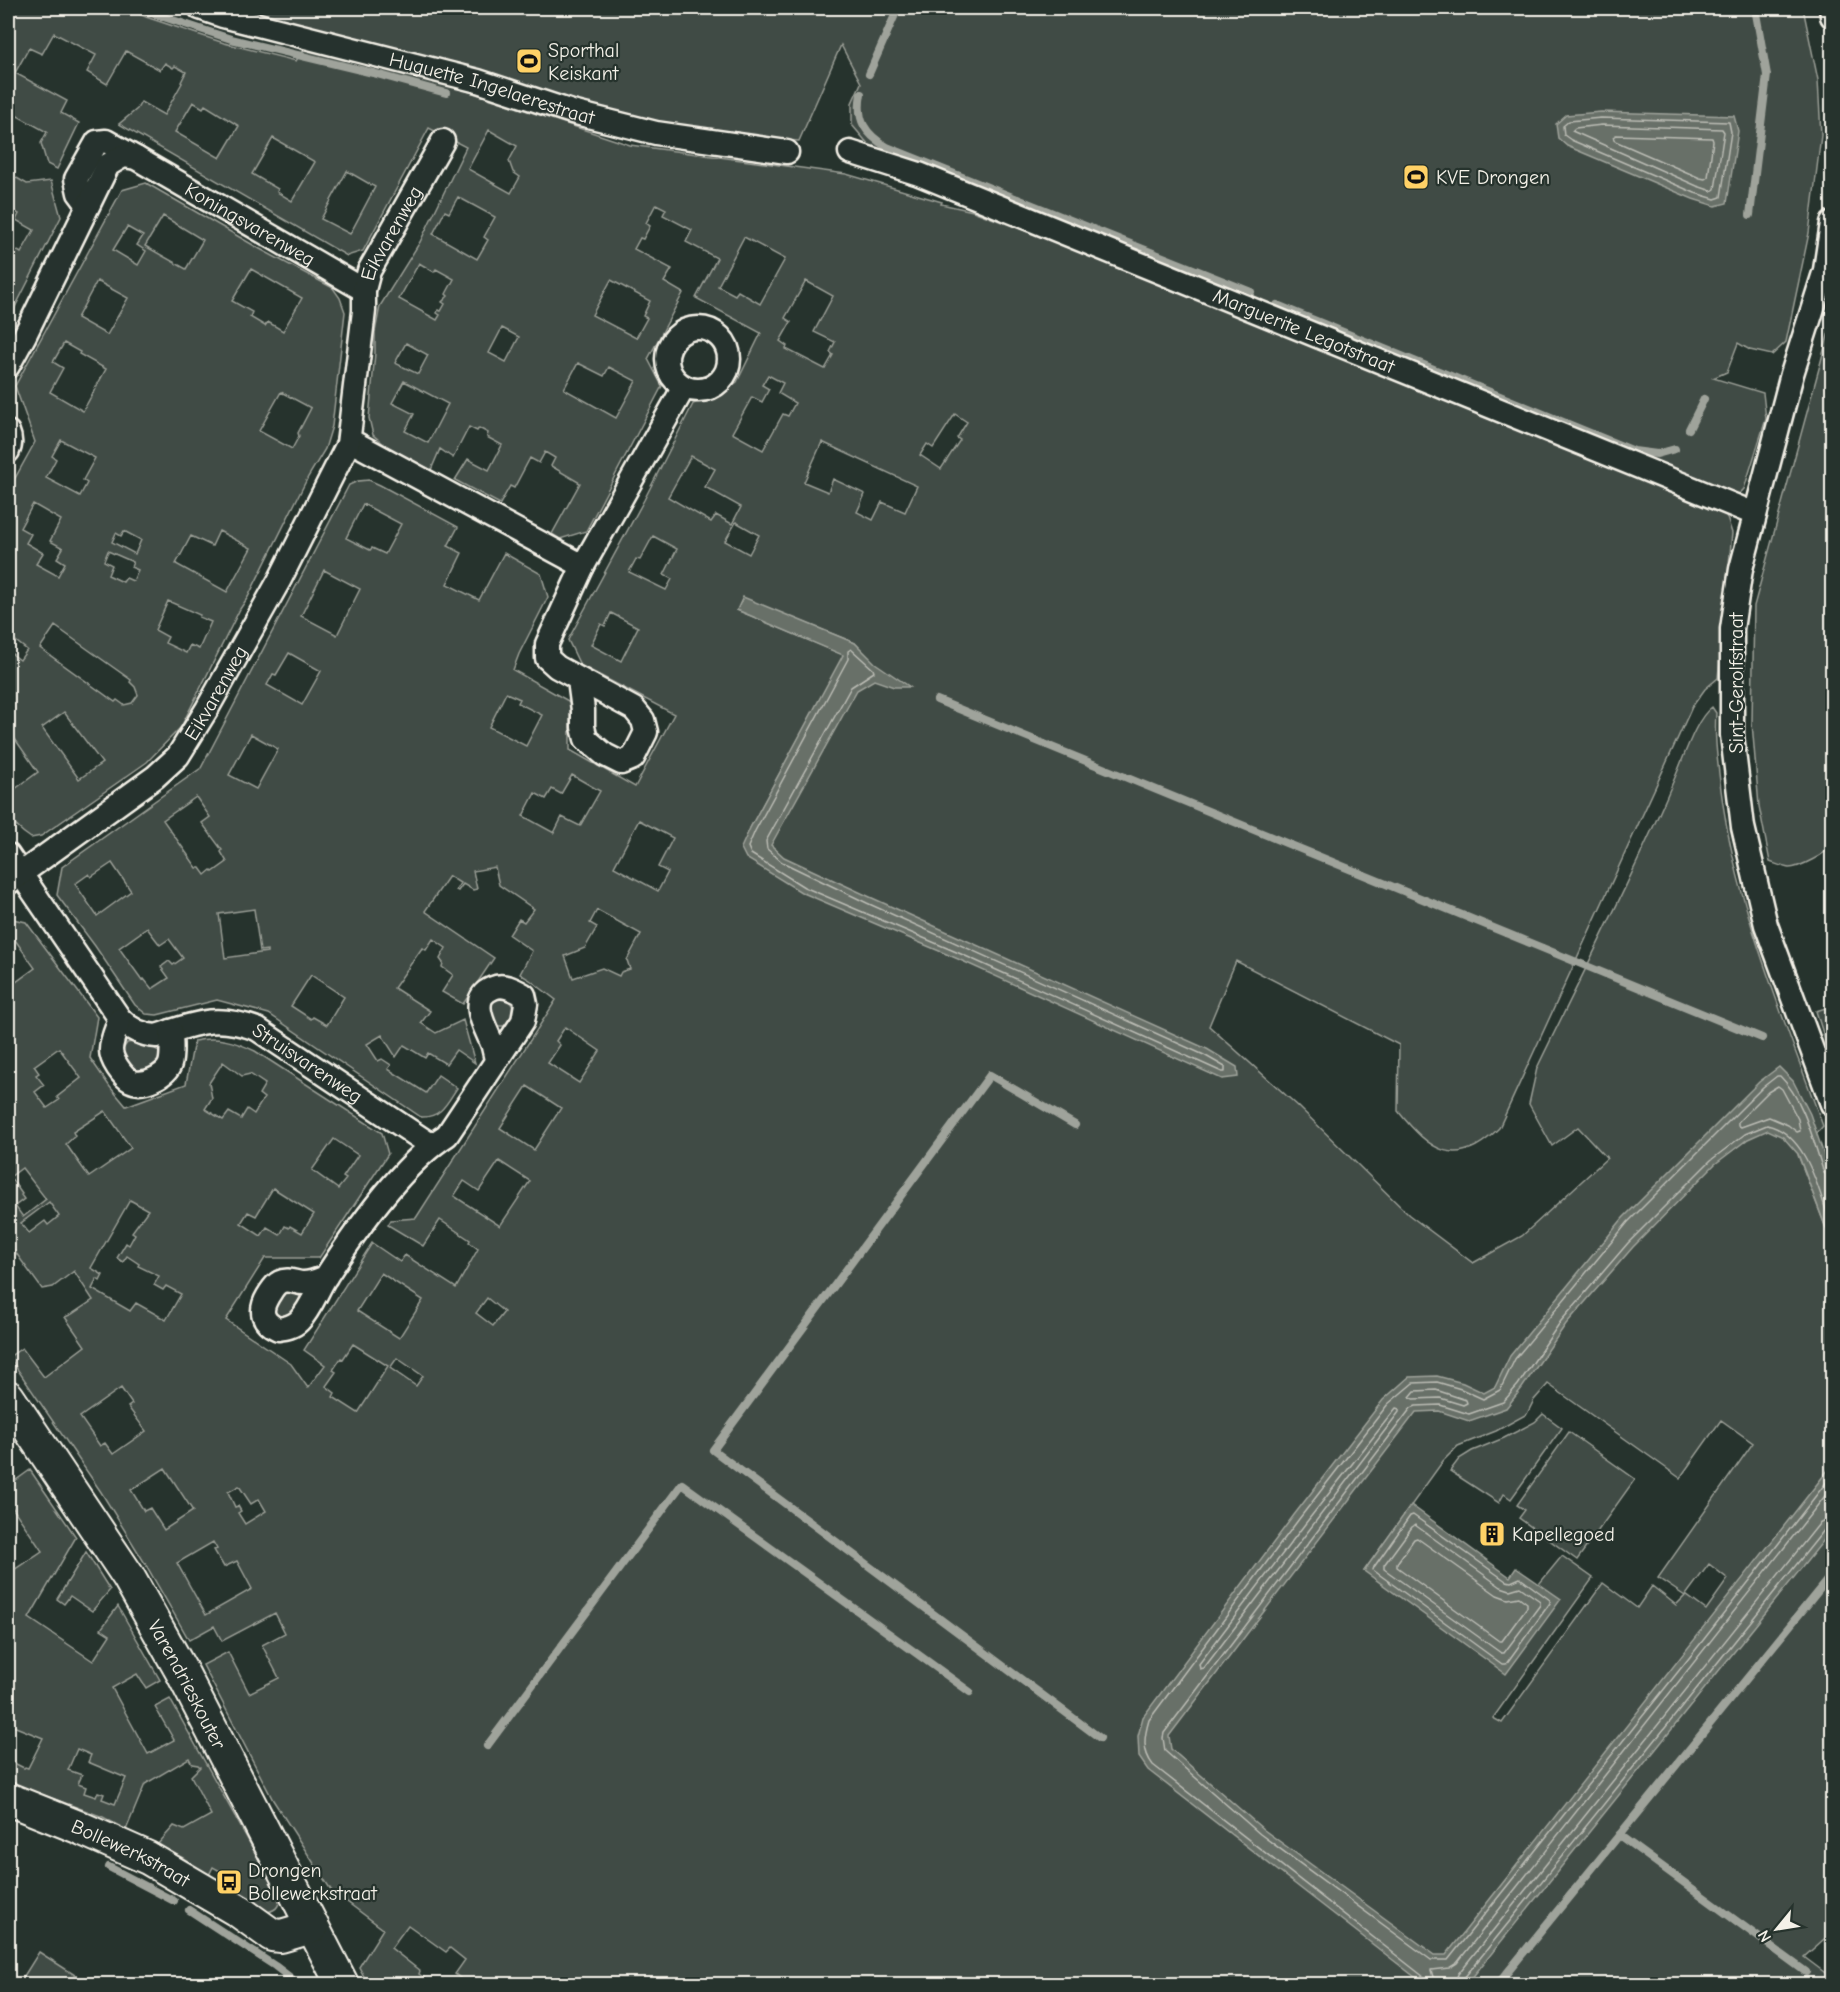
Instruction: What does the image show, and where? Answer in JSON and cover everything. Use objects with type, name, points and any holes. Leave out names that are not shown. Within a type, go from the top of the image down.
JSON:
[{"type":"street","name":"Huguette Ingelaerestraat","points":[[200,8],[223,16],[478,81],[572,112],[656,133],[787,152]]},
{"type":"street","points":[[1831,8],[1833,16]]},
{"type":"street","name":"Koningsvarenweg","points":[[8,366],[88,205],[79,193],[76,179],[97,142],[106,141],[364,290]]},
{"type":"street","name":"Eikvarenweg","points":[[14,879],[155,777],[178,756],[216,695],[280,579],[349,440],[364,311],[364,290],[369,271],[443,141]]},
{"type":"street","name":"Marguerite Legotstraat","points":[[849,152],[918,174],[1755,514]]},
{"type":"street","name":"Sint-Gerolfstraat","points":[[1833,223],[1825,270],[1792,374],[1741,570],[1732,629],[1732,735],[1743,827],[1766,925],[1833,1104]]},
{"type":"street","points":[[579,680],[547,658],[547,644],[583,566],[684,387]]},
{"type":"street","points":[[8,432],[10,447],[8,451]]},
{"type":"street","points":[[349,440],[583,566]]},
{"type":"street","name":"Struisvarenweg","points":[[8,855],[14,879],[120,1019],[128,1026],[156,1036],[205,1022],[221,1020],[238,1022],[257,1029],[431,1145]]},
{"type":"street","points":[[120,1019],[111,1050],[113,1059],[131,1081],[138,1083],[166,1072],[172,1053],[171,1031]]},
{"type":"street","points":[[326,1277],[379,1202],[431,1145],[447,1135],[496,1059]]},
{"type":"street","name":"Varendrieskouter","points":[[8,1397],[128,1576],[183,1674],[342,1984]]},
{"type":"street","name":"Bollewerkstraat","points":[[8,1799],[148,1858],[240,1912],[272,1935],[281,1936],[312,1927]]},
{"type":"shaded area","points":[[8,8],[126,8],[224,43],[296,61],[307,45],[455,87],[630,145],[846,174],[942,202],[941,204],[973,211],[1060,244],[1726,515],[1732,533],[1718,678],[1705,689],[1692,707],[1499,1128],[1470,1149],[1457,1152],[1445,1151],[1433,1145],[1421,1137],[1398,1111],[1399,1045],[1236,961],[1209,1026],[1298,1106],[1409,1215],[1473,1263],[1522,1236],[1607,1158],[1578,1127],[1552,1146],[1529,1104],[1537,1068],[1643,849],[1691,738],[1706,712],[1712,707],[1716,713],[1716,742],[1721,790],[1738,876],[1749,918],[1777,1002],[1823,1126],[1798,1155],[1832,1244],[1832,1932],[1804,1957],[1832,1978],[1832,1984],[468,1984],[455,1974],[465,1960],[450,1948],[446,1952],[408,1925],[391,1948],[433,1984],[368,1984],[359,1967],[383,1929],[331,1890],[273,1800],[203,1665],[228,1652],[249,1693],[279,1678],[262,1645],[285,1633],[275,1613],[222,1641],[214,1626],[189,1640],[101,1492],[9,1357],[22,1348],[44,1377],[85,1346],[65,1317],[93,1300],[74,1271],[53,1287],[42,1289],[8,1242],[8,1146],[10,1144],[8,1141],[8,988],[35,968],[13,937],[8,940],[8,918],[26,922],[97,1017],[90,1058],[126,1106],[186,1084],[194,1041],[218,1039],[255,1051],[382,1133],[388,1154],[319,1258],[265,1258],[226,1320],[291,1364],[308,1388],[325,1365],[304,1350],[372,1243],[400,1262],[405,1255],[456,1288],[478,1249],[469,1242],[470,1240],[440,1220],[423,1246],[388,1225],[391,1220],[416,1218],[556,1000],[520,974],[532,951],[509,935],[519,919],[524,922],[534,909],[499,885],[495,867],[473,871],[477,889],[473,890],[463,884],[458,891],[456,890],[460,883],[449,876],[425,911],[494,958],[463,1004],[442,992],[453,975],[442,967],[443,963],[440,959],[446,948],[433,939],[426,950],[422,948],[394,988],[430,1011],[421,1023],[436,1033],[463,1020],[475,1063],[456,1050],[446,1064],[428,1053],[425,1058],[404,1045],[396,1057],[382,1035],[367,1044],[378,1061],[382,1059],[391,1065],[388,1069],[426,1093],[438,1075],[457,1088],[439,1112],[428,1117],[421,1117],[269,1014],[217,1000],[157,1015],[146,1014],[135,1005],[57,895],[62,867],[201,768],[349,485],[358,481],[369,480],[380,485],[458,527],[448,546],[462,553],[447,584],[479,600],[504,553],[541,574],[548,597],[513,670],[570,702],[570,750],[635,787],[674,714],[580,665],[568,640],[693,404],[721,393],[737,382],[761,333],[696,298],[717,258],[686,242],[692,230],[663,215],[666,209],[656,204],[646,223],[650,226],[634,249],[672,269],[664,282],[683,293],[648,359],[662,386],[586,531],[560,539],[552,534],[580,483],[551,466],[555,458],[545,452],[539,463],[530,458],[514,488],[510,486],[500,504],[455,480],[468,459],[489,470],[502,445],[487,437],[488,433],[479,428],[477,431],[469,427],[453,458],[440,449],[431,470],[390,449],[373,435],[369,418],[375,332],[380,306],[420,242],[466,147],[429,128],[363,251],[347,256],[119,124],[137,109],[141,102],[164,115],[186,72],[175,66],[173,68],[165,63],[160,70],[126,51],[107,84],[87,72],[96,55],[54,33],[42,54],[29,48],[15,73],[67,101],[61,113],[79,123],[57,169],[47,164],[41,143],[47,132],[16,115],[8,130]],"holes":[[[193,102],[203,108],[205,105],[239,126],[220,158],[175,132]],[[489,130],[517,146],[509,161],[513,172],[520,177],[511,193],[468,169]],[[273,138],[315,162],[292,201],[277,192],[278,189],[252,174]],[[347,171],[375,187],[350,234],[321,219]],[[458,197],[495,217],[484,237],[488,240],[477,259],[433,234],[445,211],[449,213]],[[744,237],[785,259],[760,304],[738,291],[735,295],[718,286]],[[419,263],[434,272],[436,269],[454,279],[446,294],[448,296],[442,302],[445,304],[441,311],[438,310],[437,313],[440,315],[437,320],[399,299]],[[611,280],[650,301],[643,316],[647,318],[636,338],[592,315]],[[806,281],[833,296],[814,332],[835,342],[830,352],[833,355],[825,369],[786,349],[787,346],[780,341],[791,322],[785,318]],[[502,328],[519,337],[506,362],[489,353]],[[406,343],[428,355],[418,374],[395,363]],[[578,363],[604,376],[609,367],[636,381],[616,418],[564,389]],[[768,375],[783,383],[778,393],[795,403],[788,416],[783,414],[763,450],[732,433],[752,397],[762,402],[769,389],[762,385]],[[404,381],[448,404],[428,443],[405,431],[414,414],[392,403]],[[955,414],[967,422],[957,438],[960,440],[941,469],[920,455],[927,444],[933,448]],[[822,442],[917,486],[905,512],[882,502],[873,520],[857,512],[865,494],[833,479],[828,492],[804,482]],[[691,456],[715,469],[705,487],[741,507],[732,524],[716,515],[711,522],[668,497]],[[363,504],[401,524],[385,554],[372,548],[370,550],[346,538]],[[736,522],[759,535],[749,554],[725,541]],[[653,536],[677,549],[664,575],[672,579],[666,590],[629,572],[636,559],[640,560]],[[324,570],[360,589],[337,635],[301,616]],[[743,598],[855,643],[862,651],[750,828],[844,655],[737,610]],[[611,613],[638,627],[621,661],[591,645],[601,624],[605,626]],[[289,653],[321,671],[302,705],[267,685]],[[506,693],[520,699],[518,703],[542,715],[526,746],[489,727]],[[251,734],[278,749],[256,789],[229,775]],[[572,775],[600,791],[580,826],[562,817],[554,833],[523,816],[535,793],[546,799],[552,789],[561,794]],[[196,797],[210,817],[202,823],[222,850],[227,862],[213,872],[211,870],[205,875],[200,868],[197,868],[163,820]],[[639,820],[673,838],[658,867],[668,872],[658,891],[614,867]],[[112,863],[131,891],[97,916],[75,884],[89,874],[91,877]],[[254,909],[260,951],[267,950],[267,952],[225,958],[219,914]],[[597,910],[641,934],[627,960],[630,969],[621,972],[619,976],[602,968],[573,978],[565,956],[585,948],[597,927],[590,923]],[[147,928],[160,945],[169,939],[183,958],[173,965],[169,961],[161,967],[169,978],[152,989],[144,979],[142,980],[119,948]],[[311,975],[344,997],[327,1025],[313,1017],[311,1019],[291,1006]],[[565,1027],[600,1051],[579,1083],[548,1063],[560,1045],[556,1041]],[[59,1048],[81,1078],[57,1097],[59,1100],[47,1108],[35,1092],[44,1085],[36,1075],[39,1073],[34,1066]],[[223,1062],[242,1076],[250,1074],[265,1084],[259,1094],[264,1098],[254,1114],[247,1109],[241,1119],[229,1112],[223,1120],[205,1109],[212,1098],[209,1083]],[[527,1086],[561,1108],[534,1150],[500,1128]],[[105,1111],[131,1148],[89,1177],[66,1144],[75,1136],[73,1132]],[[334,1139],[358,1155],[343,1177],[346,1179],[338,1189],[312,1170]],[[499,1161],[530,1181],[500,1226],[454,1196],[464,1181],[479,1191]],[[22,1168],[46,1199],[23,1217],[15,1206],[24,1199],[10,1177]],[[273,1188],[314,1214],[302,1233],[290,1226],[289,1228],[285,1226],[280,1235],[267,1227],[261,1236],[241,1223],[248,1212],[256,1216]],[[130,1200],[148,1210],[132,1232],[135,1234],[129,1245],[126,1243],[117,1258],[123,1262],[127,1256],[139,1264],[138,1266],[159,1276],[154,1285],[163,1290],[166,1286],[181,1294],[166,1320],[136,1303],[130,1311],[92,1289],[97,1279],[100,1281],[103,1275],[91,1268]],[[49,1202],[59,1216],[48,1225],[45,1221],[29,1233],[21,1223]],[[381,1273],[423,1300],[399,1338],[357,1311]],[[487,1298],[504,1312],[493,1326],[476,1313]],[[353,1344],[388,1366],[358,1413],[333,1397],[335,1393],[326,1386],[336,1372],[333,1370]],[[397,1358],[423,1376],[416,1386],[390,1368]],[[1548,1384],[1680,1478],[1721,1420],[1753,1443],[1658,1578],[1685,1596],[1676,1605],[1652,1586],[1637,1608],[1603,1583],[1502,1723],[1493,1718],[1593,1578],[1562,1556],[1539,1584],[1560,1599],[1364,1571],[1443,1461],[1458,1446],[1496,1431],[1527,1414],[1534,1400]],[[121,1388],[132,1404],[128,1407],[146,1431],[113,1454],[105,1443],[100,1446],[80,1417]],[[165,1468],[193,1511],[164,1530],[150,1508],[144,1511],[131,1490]],[[239,1486],[251,1504],[259,1499],[266,1511],[245,1524],[238,1513],[241,1511],[238,1506],[235,1507],[228,1492]],[[213,1542],[217,1549],[214,1550],[224,1567],[237,1561],[252,1589],[206,1615],[177,1563]],[[1709,1564],[1728,1579],[1706,1610],[1686,1595]]]},
{"type":"shaded area","name":"KVE Drongen","points":[[221,8],[1803,8],[1818,80],[1821,135],[1809,233],[1786,342],[1772,355],[1750,350],[1738,343],[1727,372],[1713,378],[1763,393],[1766,419],[1744,489],[1736,497],[1155,260],[999,193],[869,145],[852,125],[852,103],[861,83],[841,45],[799,141],[711,135],[598,111]]},
{"type":"shaded area","points":[[8,173],[27,184],[51,181],[61,217],[8,321],[8,245],[21,253],[34,230],[16,220],[19,214],[8,207]]},
{"type":"shaded area","points":[[146,183],[333,288],[345,312],[332,426],[325,449],[308,477],[181,727],[147,762],[41,836],[31,838],[15,825],[7,806],[8,778],[15,789],[38,772],[8,729],[8,651],[20,660],[27,650],[8,635],[8,491],[35,442],[15,386],[122,190]],"holes":[[[163,216],[203,240],[186,269],[145,246]],[[127,227],[143,236],[137,245],[146,251],[138,265],[113,250]],[[251,269],[302,298],[283,331],[268,322],[265,326],[250,317],[252,312],[232,301]],[[97,281],[128,298],[107,335],[77,318]],[[64,343],[106,369],[83,411],[50,392],[63,368],[53,362]],[[281,392],[311,408],[298,433],[299,436],[292,449],[259,431]],[[61,440],[95,458],[83,480],[87,483],[80,496],[46,478],[56,459],[52,456]],[[33,504],[61,520],[50,541],[63,548],[57,558],[65,563],[58,576],[36,564],[43,553],[26,543],[31,534],[20,528]],[[124,531],[141,540],[135,554],[112,542],[116,533],[121,536]],[[219,531],[251,548],[227,592],[176,564],[191,536],[212,546]],[[108,551],[133,562],[131,567],[138,570],[133,581],[126,578],[123,582],[108,575],[112,565],[104,561]],[[168,601],[211,622],[199,649],[190,645],[186,653],[165,643],[168,637],[155,630]],[[55,626],[131,680],[138,695],[132,703],[124,705],[117,700],[115,702],[40,648]],[[64,712],[102,763],[79,779],[42,728]]]},
{"type":"shaded area","points":[[1832,321],[1832,845],[1813,860],[1789,868],[1770,862],[1759,806],[1752,723],[1754,606]]},
{"type":"shaded area","points":[[499,998],[508,999],[516,1011],[507,1026],[493,1024],[488,1007],[490,1003]]},
{"type":"shaded area","points":[[1832,1006],[1832,1062],[1816,1011]]},
{"type":"shaded area","points":[[133,1042],[157,1050],[162,1057],[159,1066],[140,1071],[133,1068],[121,1052],[127,1043]]},
{"type":"shaded area","points":[[281,1289],[299,1294],[301,1304],[280,1323],[270,1304]]},
{"type":"shaded area","points":[[1543,1414],[1562,1428],[1511,1499],[1504,1494],[1499,1503],[1450,1471],[1459,1459],[1472,1451],[1535,1422]]},
{"type":"shaded area","points":[[1569,1432],[1635,1479],[1577,1560],[1519,1518],[1525,1510],[1517,1505]]},
{"type":"shaded area","points":[[30,1470],[76,1537],[29,1618],[93,1661],[110,1635],[101,1629],[118,1606],[160,1680],[146,1688],[137,1674],[112,1688],[148,1754],[174,1740],[155,1707],[170,1699],[278,1894],[279,1904],[274,1910],[267,1912],[225,1885],[231,1877],[213,1867],[209,1875],[157,1845],[174,1826],[184,1830],[211,1815],[191,1776],[200,1767],[192,1764],[189,1758],[145,1784],[126,1830],[103,1817],[8,1782],[8,1760],[28,1768],[43,1738],[8,1724],[8,1574],[42,1551],[12,1507],[8,1510],[8,1486]],"holes":[[[77,1749],[91,1755],[88,1762],[126,1778],[115,1804],[102,1799],[104,1794],[98,1792],[96,1797],[84,1793],[86,1787],[78,1784],[82,1775],[68,1770]]]},
{"type":"shaded area","points":[[86,1552],[110,1590],[92,1611],[70,1596],[64,1604],[57,1599]]},
{"type":"shaded area","points":[[39,1952],[89,1984],[19,1984]]},
{"type":"water","points":[[1601,112],[1734,116],[1738,131],[1727,203],[1715,206],[1693,199],[1567,146],[1558,138],[1556,124],[1566,115]]},
{"type":"water","points":[[743,597],[855,643],[875,663],[910,687],[894,687],[874,680],[857,690],[771,845],[784,857],[1207,1049],[1237,1067],[1238,1077],[1222,1079],[958,959],[801,892],[746,858],[741,848],[750,828],[843,655],[737,610]]},
{"type":"water","points":[[1779,1067],[1793,1081],[1810,1114],[1832,1178],[1832,1244],[1798,1154],[1783,1137],[1768,1130],[1748,1139],[1715,1164],[1633,1247],[1566,1324],[1506,1408],[1469,1421],[1439,1411],[1416,1412],[1169,1736],[1171,1749],[1264,1830],[1435,1955],[1446,1955],[1832,1465],[1832,1530],[1467,1984],[1424,1984],[1148,1770],[1139,1757],[1138,1736],[1143,1717],[1383,1400],[1409,1377],[1437,1376],[1463,1383],[1484,1393],[1495,1387],[1510,1356],[1623,1218],[1759,1082]]},
{"type":"water","points":[[1411,1505],[1510,1577],[1516,1568],[1561,1599],[1506,1674],[1364,1571]]},
{"type":"waterway","points":[[136,8],[231,39],[446,93]]},
{"type":"waterway","points":[[869,74],[898,8]]},
{"type":"waterway","points":[[1750,215],[1767,75],[1755,8]]},
{"type":"waterway","points":[[861,94],[861,119],[873,137],[887,147],[1251,292]]},
{"type":"waterway","points":[[1277,305],[1634,451],[1657,454],[1675,449]]},
{"type":"waterway","points":[[1689,429],[1704,399]]},
{"type":"waterway","points":[[937,700],[1762,1038]]},
{"type":"waterway","points":[[1075,1125],[990,1075],[713,1450],[1100,1738]]},
{"type":"waterway","points":[[487,1746],[682,1484],[970,1692]]},
{"type":"waterway","points":[[1498,1984],[1832,1574]]},
{"type":"waterway","points":[[1619,1835],[1806,1972]]},
{"type":"waterway","points":[[109,1867],[174,1901]]},
{"type":"waterway","points":[[189,1910],[292,1979]]},
{"type":"place","name":"Sporthal Keiskant","points":[[529,61]]},
{"type":"place","name":"KVE Drongen","points":[[1416,177]]},
{"type":"place","name":"Kapellegoed","points":[[1492,1534]]},
{"type":"place","name":"Drongen Bollewerkstraat","points":[[229,1882]]}]
